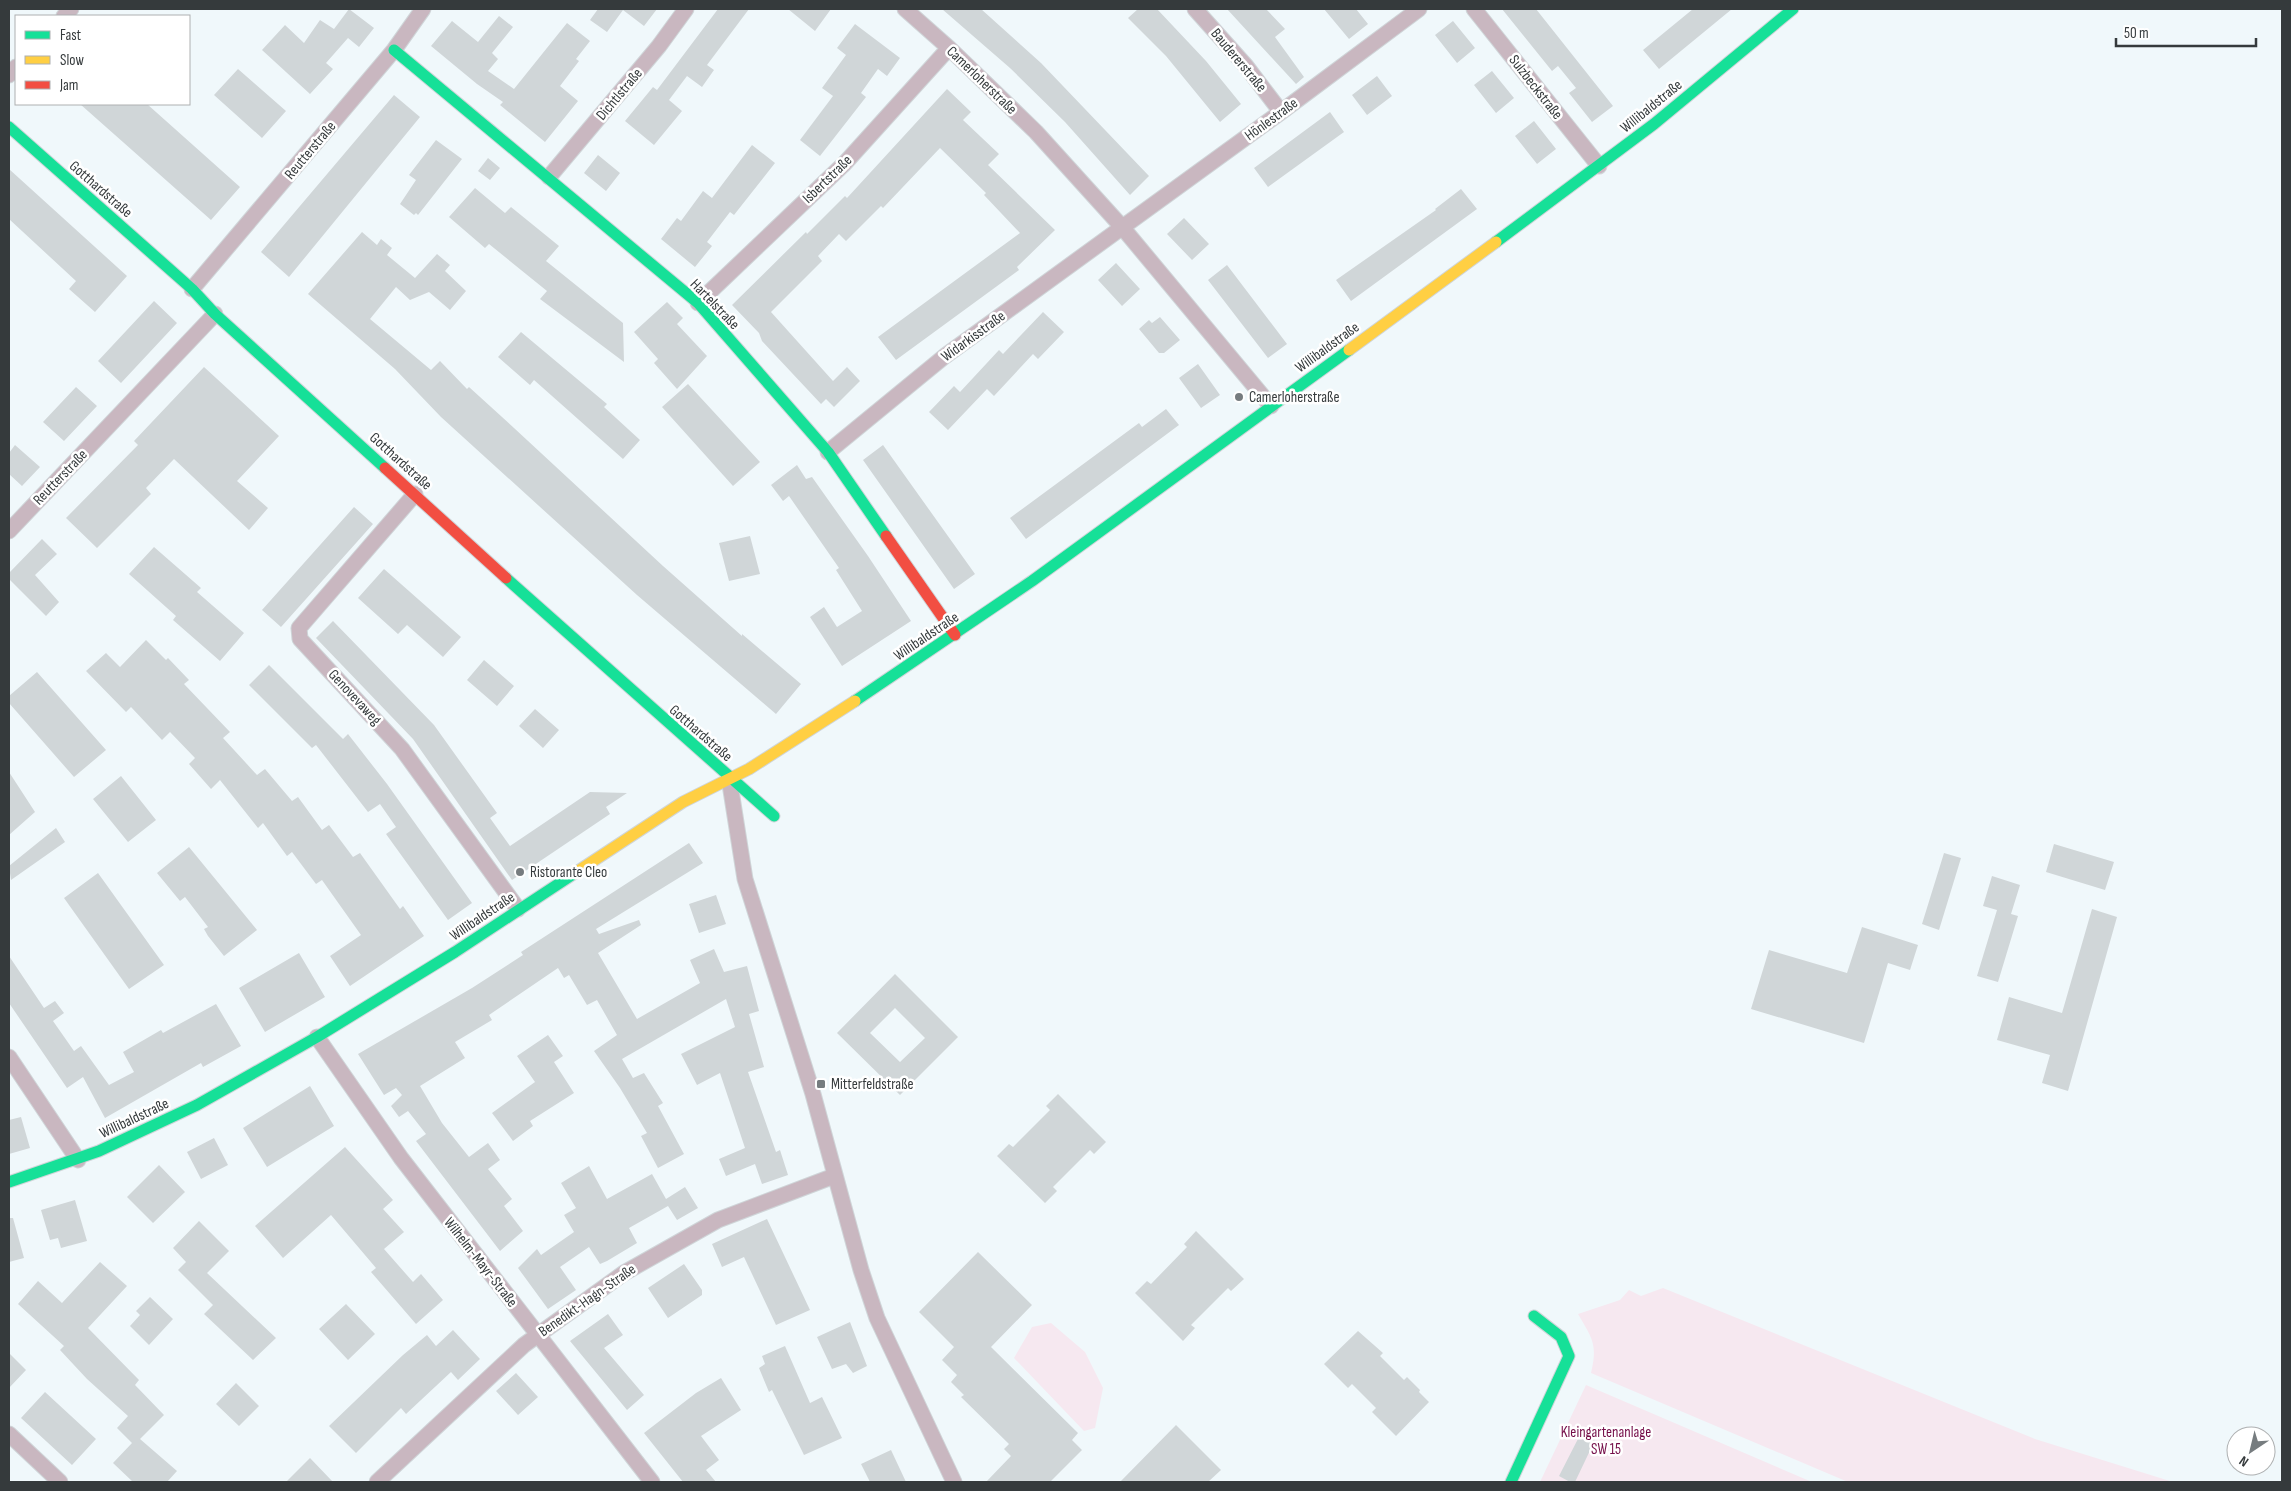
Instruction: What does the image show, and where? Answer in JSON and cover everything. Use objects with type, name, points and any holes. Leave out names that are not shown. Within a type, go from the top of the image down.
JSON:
[{"type":"street","name":"Reutterstraße","points":[[192,289],[394,50],[423,9]]},
{"type":"street","name":"Dichtlstraße","points":[[548,177],[659,46],[686,9]]},
{"type":"street","name":"Camerloherstraße","points":[[905,9],[949,48],[1036,132],[1122,227],[1271,406]]},
{"type":"street","name":"Baudererstraße","points":[[1195,9],[1246,66],[1281,112]]},
{"type":"street","name":"Hönlestraße","points":[[1122,227],[1419,9]]},
{"type":"street","name":"Sulzbeckstraße","points":[[1474,9],[1598,166]]},
{"type":"street","name":"Willibaldstraße","points":[[9,1182],[78,1160],[197,1105],[317,1037],[444,959],[684,802],[780,750],[955,635],[1598,166],[1654,124],[1793,9]]},
{"type":"street","name":"Isbertstraße","points":[[698,304],[845,163],[949,48]]},
{"type":"street","name":"Hartelstraße","points":[[394,50],[698,304],[828,452],[955,635]]},
{"type":"street","name":"Gotthardstraße","points":[[9,127],[192,289],[215,314],[587,652],[774,816]]},
{"type":"street","name":"Widarkisstraße","points":[[828,452],[945,356],[1122,227]]},
{"type":"street","name":"Reutterstraße","points":[[9,531],[215,314]]},
{"type":"street","name":"Genovevaweg","points":[[415,494],[299,628],[300,639],[402,748],[518,909]]},
{"type":"street","points":[[729,778],[745,879],[808,1077],[861,1270],[877,1318],[954,1482]]},
{"type":"street","name":"Wilhelm-Mayr-Straße","points":[[317,1037],[402,1158],[652,1482]]},
{"type":"street","points":[[9,1058],[78,1160]]},
{"type":"street","name":"Benedikt-Hagn-Straße","points":[[377,1482],[537,1334],[624,1273],[718,1220],[834,1176]]},
{"type":"street","points":[[1511,1482],[1569,1356],[1567,1346],[1556,1331],[1534,1316]]},
{"type":"street","points":[[9,1434],[60,1482]]},
{"type":"green space","points":[[1663,1288],[2035,1439],[2173,1482],[1848,1482],[1591,1373],[1594,1348],[1587,1329],[1578,1314],[1620,1300],[1629,1290],[1641,1296]]},
{"type":"green space","points":[[1051,1323],[1085,1352],[1103,1388],[1095,1428],[1084,1431],[1014,1358],[1032,1327]]},
{"type":"green space","name":"Kleingartenanlage SW 15","points":[[1586,1385],[1812,1482],[1540,1482]]},
{"type":"building","points":[[349,9],[374,28],[359,47],[348,38],[326,63],[333,69],[310,94],[262,50],[285,25],[304,43],[320,20],[334,29]]},
{"type":"building","points":[[598,9],[657,9],[644,26],[623,10],[607,32],[590,20]]},
{"type":"building","points":[[718,9],[749,9],[707,65],[714,70],[702,87],[687,76],[669,100],[682,111],[654,145],[625,121],[653,87],[657,90]]},
{"type":"building","points":[[788,9],[831,9],[815,31]]},
{"type":"building","points":[[942,9],[981,9],[1041,63],[1149,176],[1130,195],[1065,122],[1010,68]]},
{"type":"building","points":[[1138,9],[1157,9],[1206,61],[1241,104],[1220,122],[1166,56],[1128,18]]},
{"type":"building","points":[[1227,9],[1266,9],[1285,29],[1275,37],[1304,77],[1296,84]]},
{"type":"building","points":[[1324,9],[1356,9],[1368,24],[1349,39]]},
{"type":"building","points":[[1502,9],[1536,9],[1613,106],[1592,122],[1569,93],[1576,88],[1558,66],[1552,71]]},
{"type":"building","points":[[1693,9],[1732,9],[1659,69],[1643,50]]},
{"type":"building","points":[[499,16],[513,27],[492,53],[498,59],[488,71],[514,89],[567,23],[590,41],[576,59],[579,61],[560,86],[578,101],[545,142],[500,105],[503,102],[477,84],[431,46],[452,21],[478,42]]},
{"type":"building","points":[[1453,21],[1475,48],[1457,63],[1435,35]]},
{"type":"building","points":[[855,24],[900,58],[887,76],[878,69],[861,93],[866,97],[820,156],[800,140],[833,96],[822,88],[846,55],[837,48]]},
{"type":"building","points":[[238,69],[286,111],[262,138],[214,95]]},
{"type":"building","points":[[1492,71],[1514,98],[1496,113],[1474,85]]},
{"type":"building","points":[[1377,76],[1392,96],[1367,115],[1352,95]]},
{"type":"building","points":[[947,89],[971,112],[963,120],[999,154],[988,165],[1055,230],[1017,267],[1019,270],[896,360],[878,337],[1020,233],[984,195],[986,193],[940,148],[883,208],[881,206],[846,241],[839,234],[818,256],[822,261],[771,312],[833,381],[847,367],[860,381],[834,407],[826,399],[821,404],[762,341],[759,333],[732,305],[806,232],[807,234],[845,196],[847,198]]},
{"type":"building","points":[[394,95],[420,117],[289,277],[261,252]]},
{"type":"building","points":[[81,105],[148,105],[240,187],[211,220]]},
{"type":"building","points":[[1330,112],[1344,132],[1268,187],[1254,168]]},
{"type":"building","points":[[1534,121],[1556,149],[1537,164],[1515,136]]},
{"type":"building","points":[[436,140],[462,159],[418,215],[416,213],[414,215],[400,204],[416,180],[409,175]]},
{"type":"building","points":[[752,145],[775,163],[734,215],[730,212],[707,242],[712,246],[695,267],[661,239],[677,218],[681,221],[703,191],[712,198]]},
{"type":"building","points":[[598,155],[620,173],[606,191],[584,173]]},
{"type":"building","points":[[488,158],[500,168],[490,180],[478,171]]},
{"type":"building","points":[[9,169],[127,276],[95,312],[69,289],[76,281],[9,219]]},
{"type":"building","points":[[475,188],[505,213],[511,207],[559,246],[546,261],[623,323],[624,362],[540,299],[547,291],[489,244],[485,248],[449,217]]},
{"type":"building","points":[[1461,189],[1477,209],[1351,301],[1336,280],[1436,210]]},
{"type":"building","points":[[1184,218],[1209,244],[1192,260],[1167,234]]},
{"type":"building","points":[[362,232],[377,245],[381,239],[392,248],[387,255],[415,278],[437,254],[450,265],[445,271],[466,291],[450,310],[429,292],[410,300],[396,287],[370,319],[431,370],[440,361],[467,389],[469,387],[663,566],[742,636],[742,634],[801,684],[776,714],[637,595],[441,417],[395,369],[308,294]]},
{"type":"building","points":[[1116,263],[1140,289],[1122,306],[1098,280]]},
{"type":"building","points":[[1227,265],[1287,344],[1268,358],[1208,280]]},
{"type":"building","points":[[154,301],[177,323],[121,383],[98,361]]},
{"type":"building","points":[[667,302],[683,318],[677,324],[707,356],[677,389],[654,363],[658,359],[634,332]]},
{"type":"building","points":[[1043,312],[1064,332],[1038,359],[1033,354],[994,396],[987,389],[948,430],[929,412],[954,386],[960,392],[999,350],[1003,354]]},
{"type":"building","points":[[1160,317],[1180,340],[1164,353],[1159,353],[1139,329],[1149,320],[1152,323]]},
{"type":"building","points":[[521,332],[607,404],[604,407],[640,440],[623,459],[534,380],[530,385],[498,357]]},
{"type":"building","points":[[1198,364],[1220,395],[1201,408],[1179,378]]},
{"type":"building","points":[[204,367],[279,436],[237,481],[268,508],[249,530],[174,459],[146,488],[151,494],[97,548],[66,518],[138,445],[134,441]]},
{"type":"building","points":[[688,384],[760,462],[733,486],[662,407]]},
{"type":"building","points":[[76,387],[97,406],[64,441],[43,422]]},
{"type":"building","points":[[1166,409],[1179,425],[1026,539],[1010,518],[1139,423],[1142,427]]},
{"type":"building","points":[[15,445],[40,467],[22,486],[9,474],[9,453]]},
{"type":"building","points":[[883,445],[975,574],[954,589],[863,460]]},
{"type":"building","points":[[797,465],[806,479],[812,477],[911,621],[842,666],[810,617],[824,607],[837,627],[862,611],[836,570],[839,568],[789,496],[783,501],[771,485]]},
{"type":"building","points":[[354,507],[373,524],[281,627],[262,610]]},
{"type":"building","points":[[750,536],[760,574],[729,581],[719,543]]},
{"type":"building","points":[[42,539],[57,554],[35,575],[59,602],[46,616],[9,579],[9,573]]},
{"type":"building","points":[[154,547],[201,588],[197,592],[244,633],[220,661],[173,620],[176,616],[129,574]]},
{"type":"building","points":[[384,569],[461,637],[443,657],[407,625],[398,634],[358,598]]},
{"type":"building","points":[[333,621],[434,725],[497,813],[490,818],[510,846],[590,792],[627,793],[606,807],[610,814],[512,880],[413,739],[316,638]]},
{"type":"building","points":[[146,640],[166,660],[168,658],[189,680],[184,684],[230,732],[223,738],[257,775],[265,769],[292,801],[298,797],[322,830],[329,825],[353,857],[360,853],[400,909],[403,906],[424,936],[350,986],[330,956],[361,935],[322,880],[316,884],[292,852],[287,856],[263,823],[258,828],[220,780],[211,789],[189,764],[195,758],[170,732],[162,740],[131,707],[126,712],[86,671],[106,653],[120,667]]},
{"type":"building","points":[[484,660],[514,686],[497,706],[467,680]]},
{"type":"building","points":[[269,665],[343,739],[348,734],[387,784],[472,903],[448,920],[386,834],[396,827],[380,804],[368,812],[316,745],[312,748],[249,685]]},
{"type":"building","points":[[37,672],[106,750],[74,777],[9,703],[9,696]]},
{"type":"building","points":[[535,709],[559,730],[543,748],[519,726]]},
{"type":"building","points":[[9,772],[35,812],[9,835]]},
{"type":"building","points":[[121,776],[156,820],[128,842],[93,799]]},
{"type":"building","points":[[56,828],[65,842],[11,880],[9,866]]},
{"type":"building","points":[[689,843],[703,863],[596,929],[599,934],[639,920],[641,925],[598,953],[637,1019],[700,983],[690,960],[714,949],[724,972],[747,966],[759,1011],[749,1014],[764,1067],[748,1072],[776,1152],[780,1150],[788,1175],[762,1184],[755,1164],[726,1176],[719,1159],[745,1148],[720,1073],[697,1085],[681,1054],[735,1027],[726,999],[622,1059],[633,1078],[644,1073],[663,1103],[658,1106],[684,1154],[658,1168],[641,1136],[647,1133],[620,1088],[594,1051],[617,1035],[597,1000],[587,1005],[569,975],[564,978],[558,968],[489,1015],[492,1020],[455,1042],[465,1058],[420,1086],[442,1123],[469,1157],[488,1143],[500,1160],[488,1169],[512,1199],[504,1206],[523,1231],[500,1251],[416,1141],[426,1134],[408,1111],[399,1117],[391,1106],[402,1095],[396,1088],[384,1095],[358,1054],[472,988],[523,955],[521,952]]},
{"type":"building","points":[[2054,844],[2114,862],[2105,890],[2046,872]]},
{"type":"building","points":[[189,847],[257,930],[224,956],[204,929],[208,927],[185,897],[180,901],[157,873]]},
{"type":"building","points":[[1944,853],[1961,858],[1939,930],[1922,924]]},
{"type":"building","points":[[98,873],[164,965],[129,989],[64,898]]},
{"type":"building","points":[[1992,876],[2020,885],[2011,914],[2018,916],[1998,982],[1977,976],[1997,910],[1983,906]]},
{"type":"building","points":[[716,895],[726,924],[699,933],[689,904]]},
{"type":"building","points":[[2092,909],[2117,917],[2068,1091],[2042,1083],[2050,1055],[1997,1040],[2009,997],[2062,1013]]},
{"type":"building","points":[[1862,927],[1918,945],[1910,970],[1888,963],[1864,1043],[1751,1009],[1769,950],[1847,973]]},
{"type":"building","points":[[299,953],[325,997],[265,1032],[239,988]]},
{"type":"building","points":[[9,956],[44,1008],[55,1001],[64,1013],[53,1021],[74,1051],[81,1046],[109,1085],[134,1072],[123,1052],[161,1030],[163,1033],[216,1004],[241,1046],[203,1067],[201,1063],[105,1118],[83,1077],[67,1088],[9,1003]]},
{"type":"building","points":[[895,974],[958,1037],[900,1095],[837,1033]],"holes":[[[895,1008],[925,1038],[900,1062],[870,1033]]]},
{"type":"building","points":[[548,1035],[563,1056],[554,1062],[574,1093],[530,1121],[533,1126],[513,1141],[492,1113],[535,1082],[517,1056]]},
{"type":"building","points":[[310,1086],[334,1126],[267,1167],[243,1128]]},
{"type":"building","points":[[1058,1094],[1106,1142],[1094,1154],[1090,1150],[1053,1187],[1057,1191],[1045,1203],[997,1156],[1009,1144],[1013,1147],[1050,1110],[1046,1106]]},
{"type":"building","points":[[21,1117],[30,1148],[9,1154],[9,1120]]},
{"type":"building","points":[[214,1138],[228,1165],[201,1179],[187,1152]]},
{"type":"building","points":[[345,1147],[393,1200],[383,1209],[404,1232],[384,1249],[413,1282],[421,1274],[443,1300],[416,1324],[371,1272],[376,1268],[331,1215],[283,1258],[255,1226]]},
{"type":"building","points":[[159,1165],[185,1192],[153,1223],[127,1197]]},
{"type":"building","points":[[589,1166],[607,1199],[652,1174],[666,1199],[685,1187],[698,1208],[677,1220],[668,1206],[629,1228],[637,1243],[600,1264],[589,1247],[560,1267],[576,1290],[548,1309],[518,1268],[537,1249],[541,1255],[574,1232],[564,1215],[576,1208],[561,1183]]},
{"type":"building","points":[[75,1200],[87,1241],[61,1248],[58,1238],[50,1240],[41,1210]]},
{"type":"building","points":[[9,1218],[13,1218],[24,1258],[9,1262]]},
{"type":"building","points":[[767,1219],[810,1310],[776,1325],[744,1257],[722,1267],[712,1244]]},
{"type":"building","points":[[199,1221],[229,1251],[207,1273],[276,1338],[253,1360],[204,1314],[213,1305],[178,1270],[186,1262],[173,1248]]},
{"type":"building","points":[[1196,1231],[1244,1279],[1231,1291],[1228,1288],[1191,1325],[1195,1328],[1183,1341],[1135,1293],[1147,1281],[1151,1284],[1187,1247],[1184,1244]]},
{"type":"building","points":[[978,1252],[1032,1305],[991,1347],[1078,1433],[1072,1440],[1082,1450],[1050,1482],[986,1482],[1011,1456],[1004,1449],[1009,1444],[961,1397],[964,1395],[951,1382],[957,1375],[942,1360],[954,1347],[919,1312]]},
{"type":"building","points":[[100,1262],[127,1286],[88,1328],[139,1380],[135,1385],[164,1415],[140,1439],[177,1471],[167,1482],[133,1482],[113,1463],[132,1443],[117,1428],[128,1416],[87,1379],[60,1350],[64,1346],[18,1304],[38,1281],[62,1303]]},
{"type":"building","points":[[684,1264],[702,1290],[702,1295],[668,1318],[648,1288]]},
{"type":"building","points":[[150,1297],[173,1319],[149,1345],[130,1326],[140,1315],[136,1311]]},
{"type":"building","points":[[346,1304],[375,1334],[348,1360],[319,1329]]},
{"type":"building","points":[[608,1314],[623,1335],[604,1348],[644,1395],[627,1410],[570,1341]]},
{"type":"building","points":[[850,1322],[867,1366],[853,1373],[846,1364],[832,1369],[817,1337]]},
{"type":"building","points":[[453,1330],[480,1359],[458,1380],[451,1372],[406,1414],[401,1408],[356,1453],[329,1426],[403,1355],[427,1335],[436,1346]]},
{"type":"building","points":[[1358,1331],[1383,1353],[1380,1356],[1404,1380],[1407,1377],[1420,1390],[1419,1392],[1429,1402],[1396,1436],[1372,1412],[1376,1408],[1352,1384],[1348,1388],[1324,1364]]},
{"type":"building","points":[[785,1346],[810,1403],[822,1397],[842,1438],[804,1455],[772,1390],[769,1392],[759,1368],[765,1364],[762,1356]]},
{"type":"building","points":[[9,1353],[26,1370],[9,1388]]},
{"type":"building","points":[[516,1373],[538,1397],[518,1415],[496,1391]]},
{"type":"building","points":[[721,1378],[741,1410],[701,1436],[719,1460],[706,1470],[716,1482],[683,1482],[644,1433],[696,1393]]},
{"type":"building","points":[[236,1383],[259,1406],[239,1426],[216,1404]]},
{"type":"building","points":[[45,1392],[96,1439],[72,1465],[21,1418]]},
{"type":"building","points":[[1176,1425],[1221,1470],[1208,1482],[1120,1482]]},
{"type":"building","points":[[1581,1433],[1595,1440],[1575,1482],[1570,1482],[1559,1476]]},
{"type":"building","points":[[891,1450],[906,1482],[870,1482],[861,1464]]},
{"type":"building","points":[[310,1458],[333,1482],[286,1482]]},
{"type":"traffic: fast","points":[[1496,242],[1654,124],[1793,9]]},
{"type":"traffic: fast","points":[[394,50],[698,303],[828,452],[886,536]]},
{"type":"traffic: fast","points":[[9,127],[192,289],[215,314],[385,468]]},
{"type":"traffic: fast","points":[[855,701],[1032,581],[1349,350]]},
{"type":"traffic: fast","points":[[506,578],[774,816]]},
{"type":"traffic: fast","points":[[9,1182],[99,1151],[197,1105],[317,1037],[455,952],[578,871]]},
{"type":"traffic: fast","points":[[1511,1482],[1569,1356],[1561,1337],[1534,1316]]},
{"type":"traffic: slow","points":[[1349,350],[1496,242]]},
{"type":"traffic: slow","points":[[578,871],[683,802],[749,769],[855,701]]},
{"type":"traffic: jam","points":[[385,468],[506,578]]},
{"type":"traffic: jam","points":[[886,536],[955,635]]},
{"type":"place","name":"Camerloherstraße","points":[[1239,397]]},
{"type":"place","name":"Ristorante Cleo","points":[[520,872]]},
{"type":"place","name":"Mitterfeldstraße","points":[[821,1084]]}]
